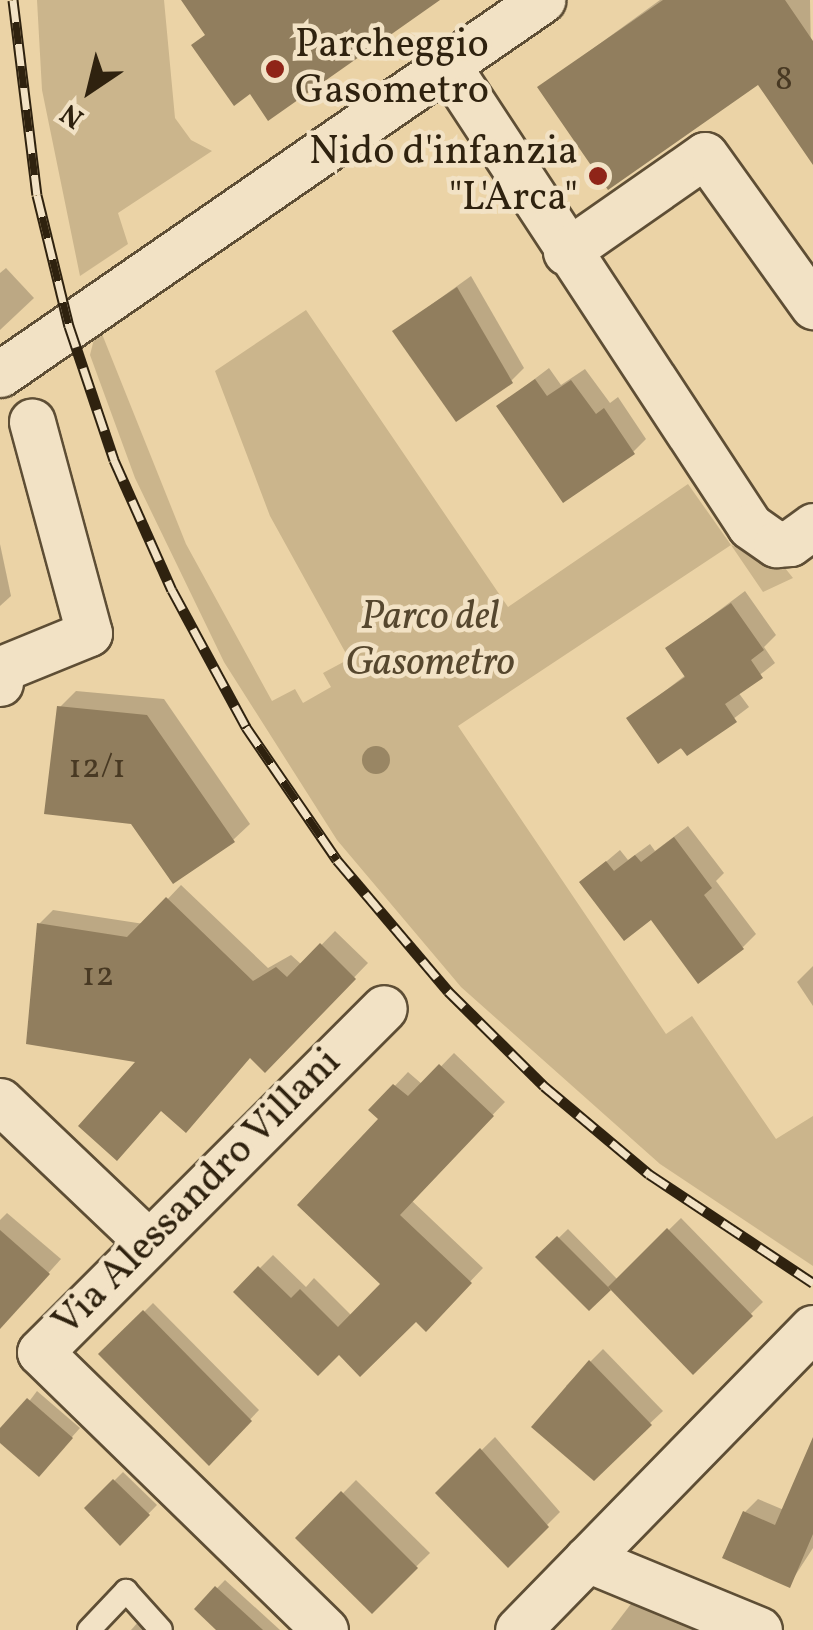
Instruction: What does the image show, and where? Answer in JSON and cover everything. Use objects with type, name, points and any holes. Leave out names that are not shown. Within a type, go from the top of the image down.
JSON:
[{"type":"street","points":[[0,374],[542,0]]},
{"type":"street","points":[[448,66],[566,252],[757,535],[790,543],[813,526]]},
{"type":"street","points":[[566,252],[705,155],[813,306]]},
{"type":"street","points":[[0,683],[1,669],[88,633],[32,422]]},
{"type":"street","name":"Via Alessandro Villani","points":[[325,1630],[40,1352],[384,1008]]},
{"type":"street","points":[[0,1101],[147,1242]]},
{"type":"street","points":[[518,1630],[813,1328]]},
{"type":"street","points":[[587,1559],[759,1630]]},
{"type":"lane","points":[[89,1630],[126,1591],[161,1630]]},
{"type":"green space","points":[[37,0],[164,0],[175,118],[191,140],[212,151],[118,213],[128,244],[80,276],[42,90]]},
{"type":"green space","name":"Parco del Gasometro","points":[[306,310],[508,607],[688,484],[731,545],[458,726],[666,1034],[692,1016],[776,1139],[813,1116],[813,1266],[660,1164],[461,987],[337,840],[224,662],[135,478],[90,355],[100,329],[186,544],[272,701],[295,689],[303,703],[331,687],[323,673],[349,659],[270,516],[215,371]]},
{"type":"green space","points":[[731,545],[781,563],[793,578],[763,592]]},
{"type":"building","name":"Parcheggio Gasometro","points":[[181,0],[440,0],[268,121],[250,94],[234,106],[191,45],[205,35]]},
{"type":"building","points":[[663,0],[785,0],[813,41],[813,165],[758,85],[608,190],[537,87]]},
{"type":"building","points":[[457,287],[513,383],[456,422],[392,331]]},
{"type":"building","points":[[535,379],[547,396],[571,380],[596,414],[604,408],[635,454],[563,503],[496,406]]},
{"type":"building","points":[[731,603],[764,650],[751,660],[763,678],[725,704],[737,722],[687,756],[681,748],[658,764],[626,718],[685,677],[665,648]]},
{"type":"building","points":[[57,706],[147,715],[235,842],[173,884],[131,824],[44,814]]},
{"type":"building","points":[[674,837],[712,888],[704,895],[744,949],[698,984],[651,920],[624,941],[579,882],[606,861],[614,871],[635,855],[641,862]]},
{"type":"building","points":[[166,897],[253,981],[276,967],[287,977],[320,943],[356,979],[265,1073],[250,1058],[186,1133],[161,1111],[117,1161],[78,1126],[135,1062],[26,1044],[37,923],[127,937]]},
{"type":"building","points":[[439,1064],[494,1116],[400,1215],[472,1283],[426,1332],[416,1322],[360,1377],[339,1355],[318,1376],[233,1292],[258,1266],[291,1298],[300,1289],[338,1327],[380,1284],[297,1205],[378,1119],[368,1110],[393,1084],[408,1096]]},
{"type":"building","points":[[667,1228],[753,1316],[693,1375],[608,1287]]},
{"type":"building","points":[[0,1230],[50,1274],[0,1329]]},
{"type":"building","points":[[557,1236],[611,1290],[589,1311],[535,1257]]},
{"type":"building","points":[[143,1310],[252,1421],[209,1466],[98,1354]]},
{"type":"building","points":[[589,1360],[652,1425],[594,1481],[531,1427]]},
{"type":"building","points":[[27,1398],[73,1438],[39,1477],[0,1443],[0,1428]]},
{"type":"building","points":[[813,1437],[813,1534],[790,1588],[722,1558],[743,1511],[775,1525]]},
{"type":"building","points":[[480,1448],[549,1527],[508,1568],[435,1493]]},
{"type":"building","points":[[113,1479],[150,1515],[120,1546],[84,1508]]},
{"type":"building","points":[[341,1491],[418,1568],[372,1614],[295,1538]]},
{"type":"building","points":[[215,1586],[263,1630],[216,1630],[194,1609]]},
{"type":"railway","points":[[13,0],[37,195],[69,326],[114,460],[172,590],[246,727],[337,860],[448,991],[544,1086],[649,1174],[813,1283]]},
{"type":"place","name":"Parcheggio Gasometro","points":[[275,69]]},
{"type":"place","name":"Nido d'infanzia \"L'Arca\"","points":[[598,176]]}]
